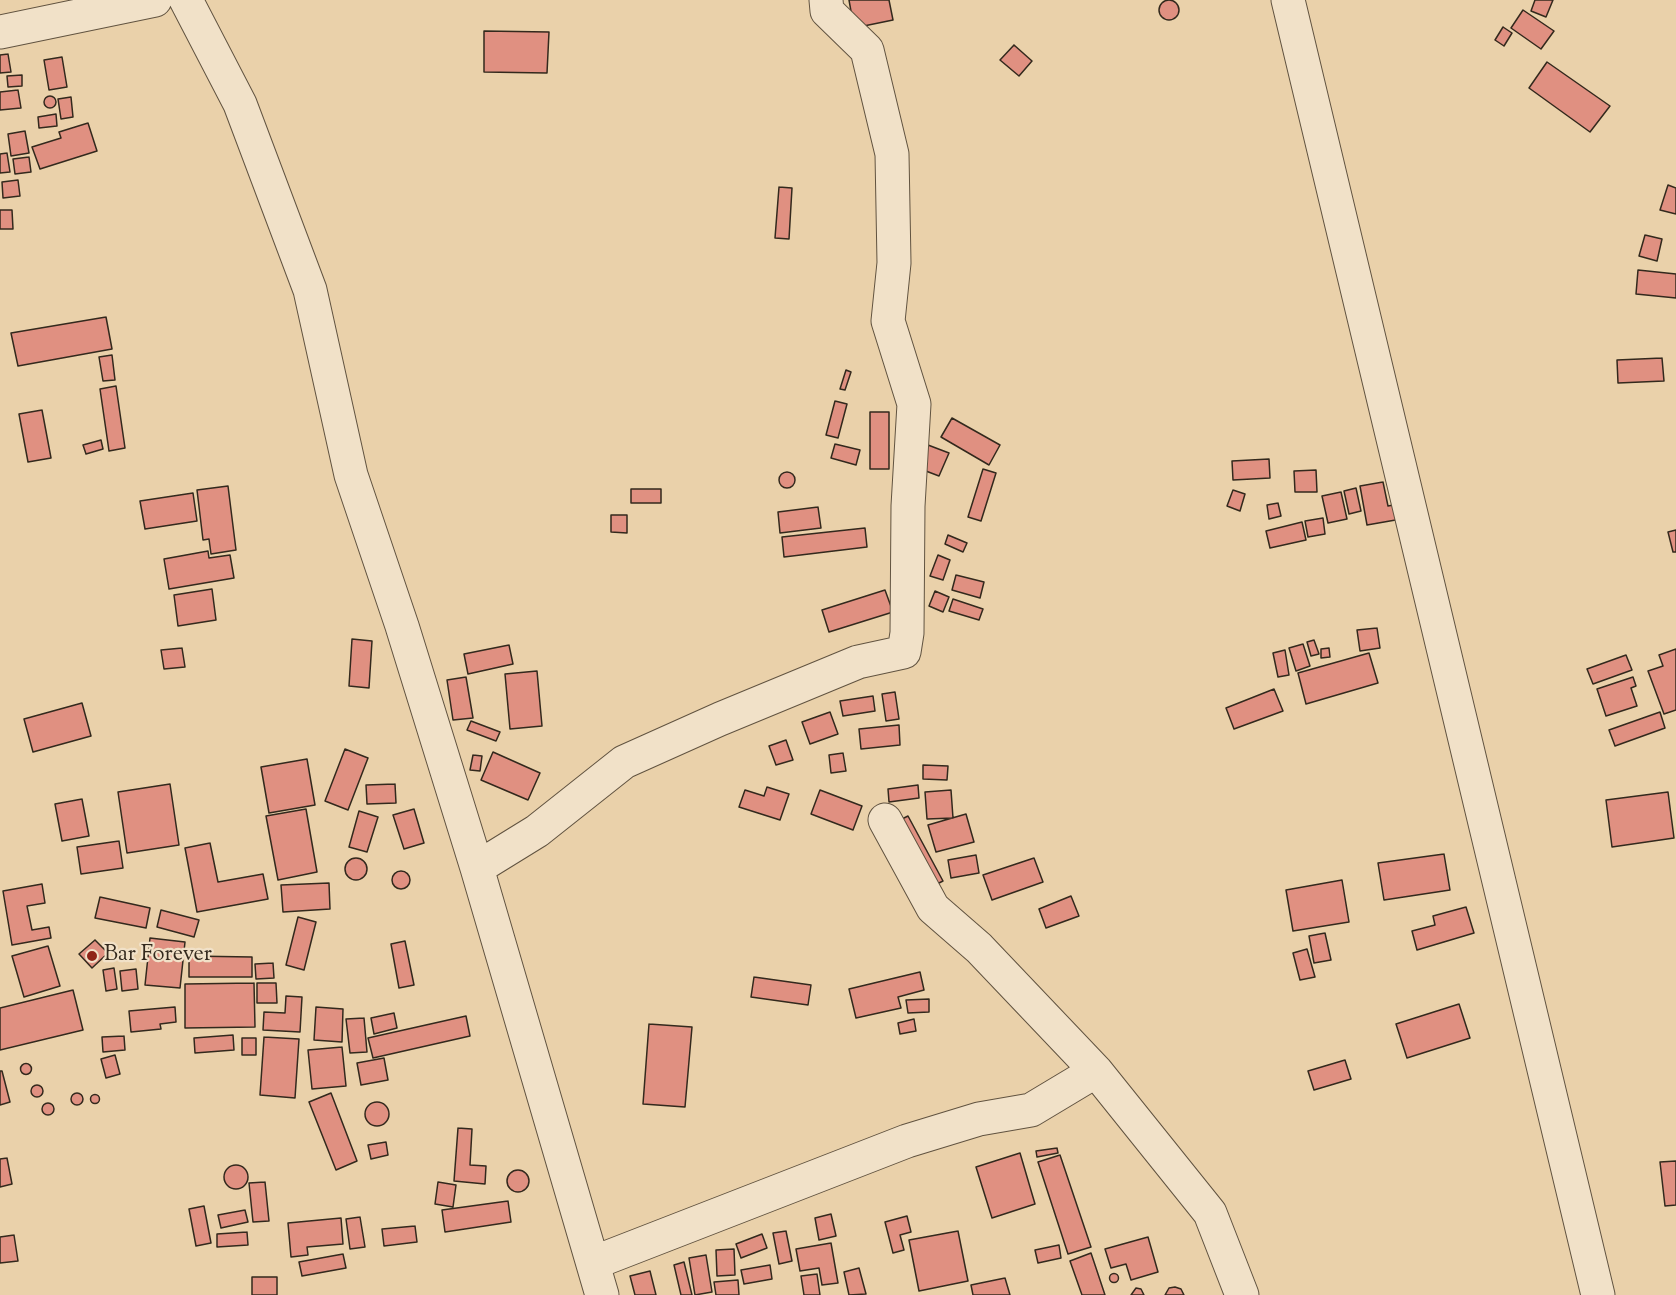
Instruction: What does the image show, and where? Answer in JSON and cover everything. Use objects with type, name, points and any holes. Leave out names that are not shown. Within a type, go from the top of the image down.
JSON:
[{"type":"street","points":[[0,32],[155,0]]},
{"type":"street","points":[[186,0],[240,104],[310,290],[351,475],[402,626],[477,868],[602,1295]]},
{"type":"street","points":[[477,868],[537,831],[624,762],[858,662],[904,652],[908,633],[908,506],[914,404],[888,321],[894,263],[892,154],[867,50],[827,10],[826,0]]},
{"type":"street","points":[[1288,0],[1598,1295]]},
{"type":"street","points":[[885,820],[933,908],[979,948],[1096,1071],[1210,1213],[1242,1295]]},
{"type":"street","points":[[593,1263],[907,1141],[979,1119],[1031,1110],[1096,1071]]},
{"type":"building","points":[[849,0],[889,0],[893,20],[854,28]]},
{"type":"building","points":[[1169,0],[1176,3],[1179,10],[1176,17],[1169,20],[1162,17],[1159,10],[1162,3]]},
{"type":"building","points":[[1535,0],[1553,0],[1546,17],[1531,11]]},
{"type":"building","points":[[1523,10],[1554,31],[1541,49],[1511,28]]},
{"type":"building","points":[[1503,27],[1512,33],[1504,46],[1495,40]]},
{"type":"building","points":[[484,31],[549,32],[547,73],[484,72]]},
{"type":"building","points":[[1014,45],[1032,61],[1019,76],[1000,60]]},
{"type":"building","points":[[8,54],[11,72],[0,73],[0,55]]},
{"type":"building","points":[[62,57],[67,87],[49,90],[44,60]]},
{"type":"building","points":[[1547,62],[1610,106],[1590,132],[1529,88]]},
{"type":"building","points":[[22,75],[22,86],[8,87],[7,76]]},
{"type":"building","points":[[18,90],[21,108],[0,110],[0,92]]},
{"type":"building","points":[[52,96],[56,102],[52,108],[48,108],[44,100]]},
{"type":"building","points":[[71,97],[73,117],[61,119],[58,99]]},
{"type":"building","points":[[56,114],[57,126],[39,128],[38,117]]},
{"type":"building","points":[[88,123],[97,151],[40,169],[32,147],[61,138],[59,132]]},
{"type":"building","points":[[25,131],[29,153],[11,156],[8,134]]},
{"type":"building","points":[[7,153],[10,172],[0,173],[0,154]]},
{"type":"building","points":[[29,157],[31,172],[15,174],[13,159]]},
{"type":"building","points":[[18,180],[20,196],[3,198],[2,182]]},
{"type":"building","points":[[1668,185],[1676,188],[1676,214],[1660,210]]},
{"type":"building","points":[[779,187],[792,188],[789,239],[775,238]]},
{"type":"building","points":[[0,210],[12,210],[13,229],[0,229]]},
{"type":"building","points":[[1645,235],[1662,239],[1657,261],[1639,256]]},
{"type":"building","points":[[1638,270],[1676,274],[1676,298],[1636,294]]},
{"type":"building","points":[[106,317],[112,349],[18,366],[11,333]]},
{"type":"building","points":[[112,355],[115,380],[103,381],[99,357]]},
{"type":"building","points":[[1662,358],[1664,381],[1618,383],[1617,360]]},
{"type":"building","points":[[846,370],[851,372],[845,390],[840,389]]},
{"type":"building","points":[[116,386],[125,448],[109,451],[100,389]]},
{"type":"building","points":[[835,401],[847,404],[838,438],[826,435]]},
{"type":"building","points":[[42,410],[51,458],[28,462],[19,414]]},
{"type":"building","points":[[870,412],[889,412],[889,469],[870,469]]},
{"type":"building","points":[[952,418],[1000,445],[989,465],[941,437]]},
{"type":"building","points":[[101,440],[103,449],[86,454],[83,445]]},
{"type":"building","points":[[835,444],[860,450],[856,465],[831,458]]},
{"type":"building","points":[[928,445],[949,453],[939,476],[918,468]]},
{"type":"building","points":[[1269,459],[1270,478],[1233,480],[1232,461]]},
{"type":"building","points":[[983,469],[996,473],[981,521],[968,517]]},
{"type":"building","points":[[1316,470],[1317,492],[1295,492],[1294,471]]},
{"type":"building","points":[[784,472],[790,472],[795,480],[793,486],[784,488],[779,483],[779,477]]},
{"type":"building","points":[[1383,482],[1388,506],[1404,503],[1407,518],[1367,525],[1360,486]]},
{"type":"building","points":[[228,486],[236,550],[211,554],[209,539],[203,540],[197,490]]},
{"type":"building","points":[[1356,488],[1361,511],[1349,514],[1344,491]]},
{"type":"building","points":[[631,489],[661,489],[661,503],[631,503]]},
{"type":"building","points":[[1233,490],[1245,494],[1240,511],[1227,506]]},
{"type":"building","points":[[1341,492],[1347,519],[1328,523],[1322,496]]},
{"type":"building","points":[[193,493],[197,521],[145,529],[140,501]]},
{"type":"building","points":[[1278,503],[1281,516],[1269,519],[1267,505]]},
{"type":"building","points":[[818,507],[821,528],[780,533],[778,512]]},
{"type":"building","points":[[611,515],[627,515],[627,533],[611,532]]},
{"type":"building","points":[[1323,518],[1325,534],[1308,537],[1305,521]]},
{"type":"building","points":[[1302,522],[1306,540],[1270,548],[1266,531]]},
{"type":"building","points":[[865,528],[867,547],[784,557],[782,537]]},
{"type":"building","points":[[1676,530],[1676,552],[1673,552],[1668,532]]},
{"type":"building","points":[[948,535],[967,543],[963,552],[945,544]]},
{"type":"building","points":[[208,551],[209,558],[230,555],[234,578],[169,589],[164,559]]},
{"type":"building","points":[[938,555],[950,560],[943,580],[930,576]]},
{"type":"building","points":[[956,575],[984,582],[980,598],[952,590]]},
{"type":"building","points":[[212,589],[216,620],[178,626],[174,595]]},
{"type":"building","points":[[885,590],[893,612],[829,632],[822,610]]},
{"type":"building","points":[[935,591],[949,597],[943,612],[929,606]]},
{"type":"building","points":[[953,599],[983,609],[979,620],[949,611]]},
{"type":"building","points":[[1377,628],[1380,648],[1360,651],[1357,630]]},
{"type":"building","points":[[352,639],[372,641],[369,688],[349,686]]},
{"type":"building","points":[[1314,640],[1319,654],[1311,656],[1307,642]]},
{"type":"building","points":[[1303,644],[1310,666],[1296,671],[1289,648]]},
{"type":"building","points":[[509,645],[513,664],[468,674],[464,654]]},
{"type":"building","points":[[182,648],[185,667],[164,669],[161,650]]},
{"type":"building","points":[[1329,648],[1330,657],[1321,658],[1321,649]]},
{"type":"building","points":[[1676,649],[1676,710],[1664,714],[1648,671],[1663,666],[1659,655]]},
{"type":"building","points":[[1285,650],[1289,675],[1278,677],[1273,653]]},
{"type":"building","points":[[1369,653],[1378,683],[1306,704],[1298,673]]},
{"type":"building","points":[[1626,655],[1632,670],[1593,684],[1587,669]]},
{"type":"building","points":[[537,671],[542,726],[510,729],[505,674]]},
{"type":"building","points":[[466,677],[473,718],[453,720],[447,680]]},
{"type":"building","points":[[1633,677],[1636,686],[1631,688],[1637,706],[1606,716],[1597,689]]},
{"type":"building","points":[[1274,689],[1283,711],[1234,729],[1226,708]]},
{"type":"building","points":[[895,692],[899,719],[886,721],[882,694]]},
{"type":"building","points":[[873,696],[875,711],[843,716],[840,701]]},
{"type":"building","points":[[82,703],[91,736],[33,752],[24,719]]},
{"type":"building","points":[[830,712],[838,734],[810,744],[802,722]]},
{"type":"building","points":[[1660,712],[1665,728],[1615,746],[1609,730]]},
{"type":"building","points":[[471,721],[500,732],[496,741],[467,730]]},
{"type":"building","points":[[899,725],[900,745],[861,749],[859,729]]},
{"type":"building","points":[[786,740],[793,760],[776,765],[769,746]]},
{"type":"building","points":[[345,749],[368,758],[348,810],[325,801]]},
{"type":"building","points":[[493,752],[540,773],[528,800],[481,780]]},
{"type":"building","points":[[843,753],[846,771],[831,773],[829,755]]},
{"type":"building","points":[[473,755],[482,756],[480,771],[470,770]]},
{"type":"building","points":[[307,759],[315,805],[269,813],[261,767]]},
{"type":"building","points":[[923,765],[948,766],[947,780],[923,779]]},
{"type":"building","points":[[170,784],[179,845],[127,853],[118,792]]},
{"type":"building","points":[[395,784],[396,803],[367,804],[366,785]]},
{"type":"building","points":[[918,785],[919,798],[889,802],[888,789]]},
{"type":"building","points":[[767,787],[789,794],[780,820],[739,807],[745,790],[764,796]]},
{"type":"building","points":[[820,790],[862,806],[853,830],[811,814]]},
{"type":"building","points":[[951,790],[953,818],[927,819],[925,792]]},
{"type":"building","points":[[1668,792],[1674,838],[1612,847],[1606,800]]},
{"type":"building","points":[[82,799],[89,836],[62,841],[55,804]]},
{"type":"building","points":[[306,809],[317,872],[278,880],[266,816]]},
{"type":"building","points":[[414,809],[424,843],[404,849],[393,815]]},
{"type":"building","points":[[359,811],[378,817],[367,852],[349,847]]},
{"type":"building","points":[[966,814],[974,842],[936,852],[928,825]]},
{"type":"building","points":[[908,816],[943,881],[929,888],[894,823]]},
{"type":"building","points":[[119,841],[123,868],[81,874],[77,847]]},
{"type":"building","points":[[210,843],[218,882],[263,874],[268,899],[197,912],[185,848]]},
{"type":"building","points":[[1444,854],[1450,890],[1384,900],[1378,863]]},
{"type":"building","points":[[976,855],[979,873],[951,878],[948,860]]},
{"type":"building","points":[[356,858],[364,861],[367,869],[364,877],[356,880],[348,877],[345,869],[348,861]]},
{"type":"building","points":[[1034,858],[1043,882],[992,900],[983,875]]},
{"type":"building","points":[[401,871],[407,874],[410,880],[407,886],[401,889],[395,886],[392,880],[395,874]]},
{"type":"building","points":[[1342,880],[1349,922],[1293,931],[1286,890]]},
{"type":"building","points":[[329,883],[330,909],[283,912],[281,885]]},
{"type":"building","points":[[42,884],[45,903],[27,906],[32,930],[49,927],[51,938],[12,945],[3,891]]},
{"type":"building","points":[[1071,896],[1079,916],[1046,928],[1039,909]]},
{"type":"building","points":[[100,897],[150,908],[146,928],[95,918]]},
{"type":"building","points":[[1466,907],[1474,933],[1417,950],[1412,931],[1435,925],[1433,916]]},
{"type":"building","points":[[161,910],[199,920],[194,937],[157,927]]},
{"type":"building","points":[[298,917],[316,922],[304,970],[286,965]]},
{"type":"building","points":[[1325,933],[1331,960],[1314,963],[1309,936]]},
{"type":"building","points":[[150,938],[185,942],[180,988],[145,985]]},
{"type":"building","points":[[95,940],[108,953],[92,968],[79,954]]},
{"type":"building","points":[[405,941],[414,985],[399,988],[391,944]]},
{"type":"building","points":[[48,946],[60,986],[24,997],[12,956]]},
{"type":"building","points":[[1307,949],[1315,977],[1300,980],[1293,953]]},
{"type":"building","points":[[189,956],[252,957],[252,977],[189,977]]},
{"type":"building","points":[[273,963],[274,978],[256,979],[255,964]]},
{"type":"building","points":[[114,968],[117,989],[106,991],[103,970]]},
{"type":"building","points":[[136,969],[138,989],[122,991],[120,971]]},
{"type":"building","points":[[920,972],[924,990],[898,997],[901,1008],[856,1018],[849,989]]},
{"type":"building","points":[[754,977],[811,985],[808,1005],[751,997]]},
{"type":"building","points":[[254,983],[255,1027],[185,1028],[185,984]]},
{"type":"building","points":[[257,983],[276,983],[277,1003],[257,1003]]},
{"type":"building","points":[[73,990],[83,1030],[0,1050],[0,1008]]},
{"type":"building","points":[[286,996],[302,997],[300,1032],[263,1030],[264,1012],[285,1013]]},
{"type":"building","points":[[929,999],[929,1012],[908,1013],[906,1000]]},
{"type":"building","points":[[1459,1004],[1470,1038],[1407,1058],[1396,1024]]},
{"type":"building","points":[[175,1007],[176,1022],[160,1024],[161,1029],[131,1032],[129,1011]]},
{"type":"building","points":[[316,1007],[343,1009],[342,1042],[314,1040]]},
{"type":"building","points":[[394,1013],[397,1028],[374,1034],[371,1018]]},
{"type":"building","points":[[466,1016],[470,1036],[373,1058],[368,1038]]},
{"type":"building","points":[[364,1018],[367,1052],[350,1053],[346,1019]]},
{"type":"building","points":[[914,1019],[916,1031],[900,1034],[898,1023]]},
{"type":"building","points":[[649,1024],[692,1027],[685,1107],[643,1104]]},
{"type":"building","points":[[233,1035],[234,1050],[195,1053],[194,1038]]},
{"type":"building","points":[[124,1036],[125,1050],[103,1052],[102,1037]]},
{"type":"building","points":[[264,1037],[299,1039],[295,1098],[260,1095]]},
{"type":"building","points":[[242,1038],[256,1038],[256,1055],[242,1055]]},
{"type":"building","points":[[342,1047],[346,1086],[312,1089],[308,1050]]},
{"type":"building","points":[[115,1055],[120,1074],[106,1078],[101,1059]]},
{"type":"building","points":[[384,1058],[388,1080],[361,1085],[357,1063]]},
{"type":"building","points":[[1345,1060],[1351,1079],[1314,1090],[1308,1071]]},
{"type":"building","points":[[26,1064],[30,1065],[30,1073],[26,1074],[22,1073],[21,1069],[22,1065]]},
{"type":"building","points":[[0,1071],[2,1071],[10,1102],[0,1105]]},
{"type":"building","points":[[39,1085],[43,1091],[39,1097],[35,1097],[31,1089]]},
{"type":"building","points":[[79,1093],[83,1099],[79,1105],[75,1105],[71,1097]]},
{"type":"building","points":[[331,1093],[357,1161],[336,1170],[309,1102]]},
{"type":"building","points":[[95,1095],[99,1099],[95,1103],[91,1099]]},
{"type":"building","points":[[377,1102],[385,1106],[389,1114],[385,1122],[377,1126],[369,1122],[365,1114],[369,1106]]},
{"type":"building","points":[[50,1103],[54,1109],[50,1115],[46,1115],[42,1107]]},
{"type":"building","points":[[458,1128],[472,1129],[470,1165],[486,1166],[485,1184],[454,1181]]},
{"type":"building","points":[[386,1142],[388,1155],[371,1159],[368,1145]]},
{"type":"building","points":[[1057,1148],[1058,1153],[1037,1157],[1036,1151]]},
{"type":"building","points":[[1020,1153],[1035,1204],[992,1218],[976,1167]]},
{"type":"building","points":[[1060,1155],[1091,1247],[1068,1254],[1038,1162]]},
{"type":"building","points":[[7,1158],[12,1184],[0,1187],[0,1159]]},
{"type":"building","points":[[1676,1161],[1676,1205],[1665,1206],[1660,1162]]},
{"type":"building","points":[[236,1165],[241,1166],[247,1172],[247,1182],[241,1188],[236,1189],[231,1188],[225,1182],[224,1177],[225,1172],[231,1166]]},
{"type":"building","points":[[518,1170],[526,1173],[529,1181],[526,1189],[518,1192],[510,1189],[507,1181],[510,1173]]},
{"type":"building","points":[[265,1182],[269,1221],[253,1222],[249,1183]]},
{"type":"building","points":[[438,1182],[456,1185],[453,1207],[435,1204]]},
{"type":"building","points":[[508,1201],[511,1222],[445,1232],[442,1210]]},
{"type":"building","points":[[204,1206],[211,1243],[196,1246],[189,1209]]},
{"type":"building","points":[[245,1210],[248,1222],[221,1228],[218,1215]]},
{"type":"building","points":[[831,1214],[836,1236],[819,1240],[815,1218]]},
{"type":"building","points":[[907,1216],[911,1232],[900,1235],[904,1250],[893,1253],[885,1222]]},
{"type":"building","points":[[360,1217],[365,1247],[350,1249],[346,1219]]},
{"type":"building","points":[[341,1218],[343,1244],[307,1247],[308,1255],[291,1257],[288,1223]]},
{"type":"building","points":[[415,1226],[417,1242],[384,1246],[382,1229]]},
{"type":"building","points":[[786,1231],[792,1261],[779,1264],[773,1233]]},
{"type":"building","points":[[958,1231],[968,1281],[919,1291],[909,1240]]},
{"type":"building","points":[[247,1232],[248,1245],[217,1247],[217,1234]]},
{"type":"building","points":[[762,1234],[767,1248],[741,1258],[736,1244]]},
{"type":"building","points":[[14,1235],[18,1261],[0,1263],[0,1237]]},
{"type":"building","points":[[1148,1237],[1158,1272],[1131,1280],[1126,1264],[1111,1268],[1105,1249]]},
{"type":"building","points":[[831,1243],[838,1283],[822,1285],[819,1268],[800,1271],[796,1249]]},
{"type":"building","points":[[1059,1245],[1061,1258],[1038,1263],[1035,1250]]},
{"type":"building","points":[[734,1249],[735,1275],[717,1276],[716,1250]]},
{"type":"building","points":[[1091,1253],[1105,1295],[1082,1295],[1070,1261]]},
{"type":"building","points":[[343,1254],[346,1268],[302,1276],[299,1262]]},
{"type":"building","points":[[706,1255],[712,1292],[695,1295],[689,1258]]},
{"type":"building","points":[[684,1262],[692,1295],[681,1295],[674,1265]]},
{"type":"building","points":[[770,1265],[772,1279],[744,1284],[741,1270]]},
{"type":"building","points":[[859,1268],[866,1294],[849,1295],[844,1272]]},
{"type":"building","points":[[650,1271],[656,1295],[635,1295],[630,1276]]},
{"type":"building","points":[[817,1274],[820,1295],[804,1295],[801,1276]]},
{"type":"building","points":[[1114,1274],[1118,1278],[1114,1282],[1110,1278]]},
{"type":"building","points":[[252,1277],[277,1277],[277,1295],[252,1295]]},
{"type":"building","points":[[1005,1278],[1010,1295],[973,1295],[971,1285]]},
{"type":"building","points":[[738,1280],[739,1295],[716,1295],[714,1282]]},
{"type":"building","points":[[1136,1288],[1141,1289],[1144,1295],[1131,1295]]},
{"type":"building","points":[[1169,1288],[1181,1289],[1184,1295],[1165,1295]]},
{"type":"place","name":"Bar Forever","points":[[92,956]]}]
